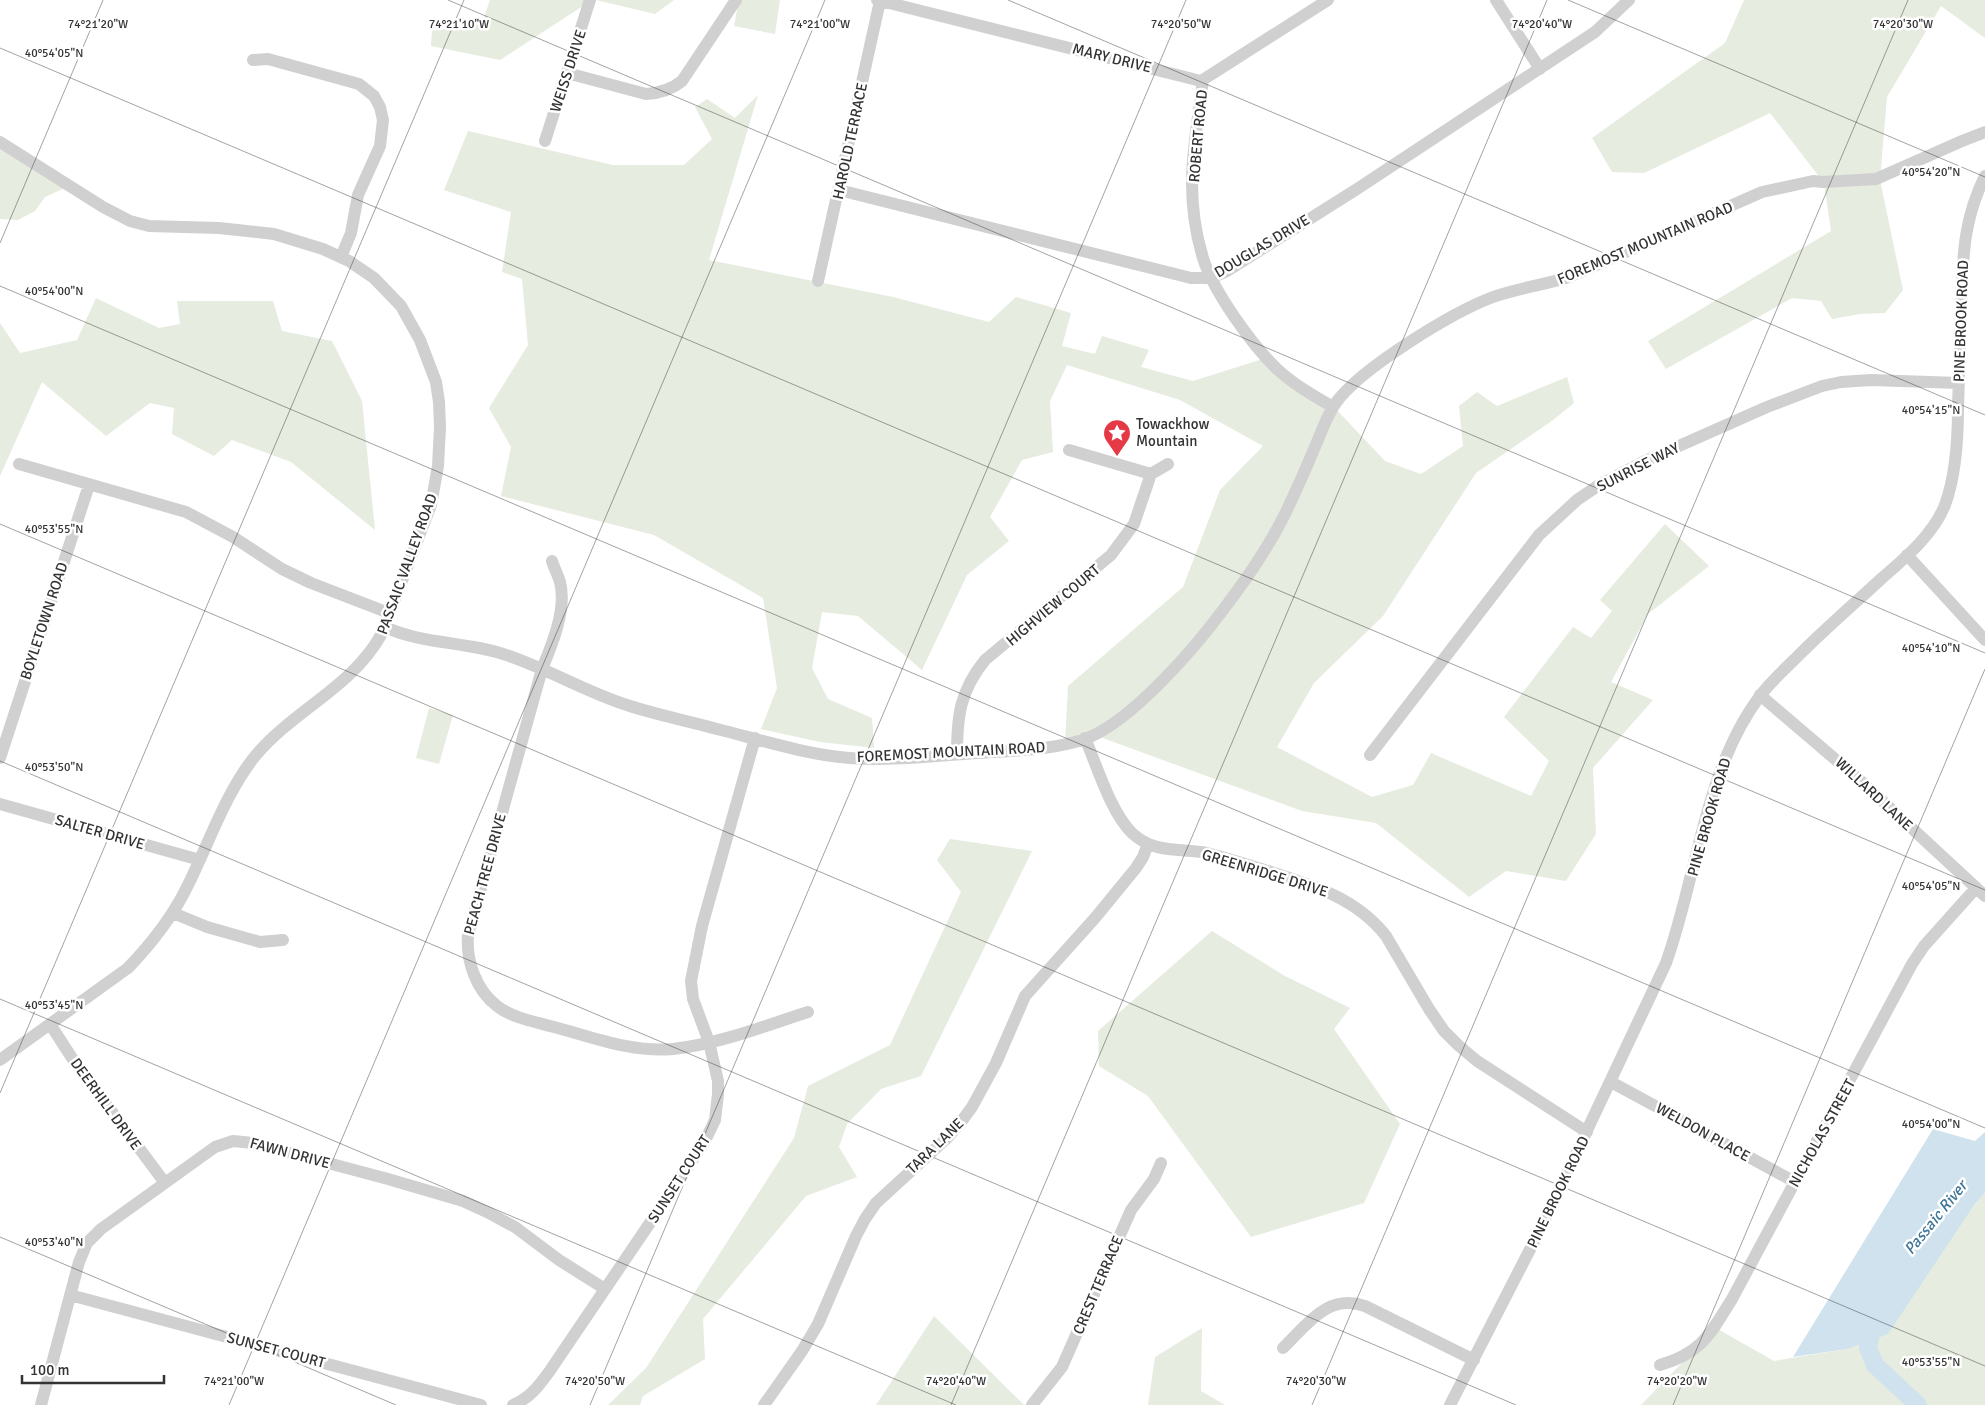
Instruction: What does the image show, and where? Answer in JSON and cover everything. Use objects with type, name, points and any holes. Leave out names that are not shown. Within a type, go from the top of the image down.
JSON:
[{"type":"street","name":"WEISS DRIVE","points":[[545,141],[590,0]]},
{"type":"street","points":[[567,73],[646,94],[666,91],[682,81],[736,0]]},
{"type":"street","name":"MARY DRIVE","points":[[878,0],[1203,80]]},
{"type":"street","name":"HAROLD TERRACE","points":[[818,281],[839,190],[878,0]]},
{"type":"street","points":[[1203,80],[1328,0]]},
{"type":"street","points":[[1496,0],[1540,69]]},
{"type":"street","name":"DOUGLAS DRIVE","points":[[839,190],[1191,278],[1210,278],[1226,271],[1540,69],[1595,32],[1629,0]]},
{"type":"street","points":[[253,60],[268,59],[352,82],[369,91],[377,102],[383,120],[380,146],[358,195],[352,233],[341,257]]},
{"type":"street","name":"ROBERT ROAD","points":[[1203,80],[1193,160],[1192,185],[1203,258],[1210,278],[1242,328],[1272,364],[1298,385],[1334,407]]},
{"type":"street","name":"FOREMOST MOUNTAIN ROAD","points":[[385,627],[414,638],[495,651],[542,669],[624,705],[819,754],[852,758],[1026,750],[1085,738],[1113,723],[1140,700],[1183,659],[1220,614],[1247,577],[1280,523],[1334,407],[1347,390],[1391,354],[1466,309],[1493,297],[1545,285],[1569,277],[1762,192],[1813,181],[1876,179],[1985,132]]},
{"type":"street","name":"PASSAIC VALLEY ROAD","points":[[0,142],[130,222],[149,226],[261,231],[323,249],[341,257],[374,278],[401,306],[420,340],[430,364],[439,402],[440,428],[436,486],[431,505],[385,627],[373,650],[357,669],[270,740],[257,754],[235,787],[173,913],[146,949],[128,968],[0,1060]]},
{"type":"street","name":"PINE BROOK ROAD","points":[[1450,1405],[1528,1254],[1666,963],[1677,933],[1706,818],[1724,758],[1745,717],[1760,695],[1826,629],[1907,555],[1938,518],[1948,494],[1956,448],[1964,238],[1972,206],[1985,176]]},
{"type":"street","name":"SUNRISE WAY","points":[[1370,755],[1539,535],[1571,505],[1621,472],[1767,407],[1822,386],[1841,382],[1872,380],[1959,383]]},
{"type":"street","points":[[1069,450],[1151,474],[1168,464]]},
{"type":"street","points":[[19,464],[186,512],[219,529],[282,569],[311,584],[389,614]]},
{"type":"street","name":"HIGHVIEW COURT","points":[[957,754],[959,712],[964,693],[977,670],[985,660],[1111,555],[1124,540],[1134,524],[1151,474]]},
{"type":"street","name":"BOYLETOWN ROAD","points":[[0,758],[89,485]]},
{"type":"street","points":[[1907,555],[1985,640]]},
{"type":"street","name":"PEACH TREE DRIVE","points":[[552,560],[560,583],[562,598],[557,630],[542,669],[468,935],[468,954],[476,979],[497,1006],[518,1017],[629,1047],[670,1049],[709,1042],[808,1012]]},
{"type":"street","name":"WILLARD LANE","points":[[1760,695],[1863,783],[1981,892]]},
{"type":"street","name":"SUNSET COURT","points":[[513,1405],[534,1393],[710,1132],[718,1094],[715,1062],[693,998],[691,981],[702,926],[755,738]]},
{"type":"street","name":"GREENRIDGE DRIVE","points":[[1085,738],[1117,813],[1133,833],[1148,844],[1167,850],[1207,853],[1306,883],[1333,894],[1358,909],[1378,925],[1429,1009],[1444,1031],[1458,1046],[1477,1061],[1587,1132]]},
{"type":"street","name":"SALTER DRIVE","points":[[0,804],[200,860]]},
{"type":"street","name":"TARA LANE","points":[[764,1405],[802,1351],[818,1324],[865,1219],[876,1203],[948,1137],[961,1122],[996,1063],[1025,996],[1095,918],[1136,868],[1148,844]]},
{"type":"street","name":"NICHOLAS STREET","points":[[1660,1365],[1679,1360],[1690,1353],[1709,1335],[1732,1298],[1912,964],[1924,946],[1981,892]]},
{"type":"street","points":[[173,913],[207,927],[260,942],[283,940]]},
{"type":"street","name":"DEERHILL DRIVE","points":[[50,1024],[77,1065],[165,1183]]},
{"type":"street","name":"WELDON PLACE","points":[[1611,1082],[1795,1182]]},
{"type":"street","name":"FAWN DRIVE","points":[[41,1405],[79,1262],[84,1248],[91,1238],[221,1144],[240,1140],[388,1179],[471,1205],[515,1227],[559,1260],[605,1290]]},
{"type":"street","name":"CREST TERRACE","points":[[1032,1405],[1062,1367],[1131,1210],[1154,1179],[1161,1163]]},
{"type":"street","name":"SUNSET COURT","points":[[70,1295],[481,1405]]},
{"type":"street","points":[[1282,1348],[1322,1311],[1333,1305],[1352,1303],[1365,1306],[1474,1360]]},
{"type":"shaded area","points":[[490,0],[592,0],[500,60],[431,46],[432,31],[482,23]]},
{"type":"shaded area","points":[[596,0],[674,0],[655,14]]},
{"type":"shaded area","points":[[739,0],[780,0],[775,34],[734,26]]},
{"type":"shaded area","points":[[1744,0],[1985,0],[1985,38],[1941,6],[1887,97],[1880,180],[1903,290],[1885,313],[1860,314],[1832,319],[1821,301],[1792,298],[1666,369],[1648,341],[1831,231],[1824,183],[1770,113],[1644,173],[1612,172],[1592,138],[1725,43]]},
{"type":"shaded area","points":[[758,95],[709,260],[893,297],[989,322],[1016,297],[1071,313],[1062,346],[1095,354],[1102,336],[1149,350],[1141,367],[1193,381],[1269,357],[1334,407],[1385,461],[1421,474],[1463,446],[1459,406],[1477,392],[1497,406],[1567,377],[1574,403],[1553,420],[1476,473],[1383,616],[1314,683],[1277,747],[1372,797],[1413,785],[1431,753],[1531,796],[1549,761],[1504,717],[1573,627],[1591,638],[1612,611],[1600,600],[1665,524],[1709,566],[1648,614],[1611,682],[1653,700],[1593,768],[1596,834],[1566,881],[1506,871],[1469,897],[1376,823],[1302,811],[1100,737],[1065,744],[1068,686],[1183,587],[1220,490],[1263,446],[1180,400],[1067,365],[1050,401],[1053,452],[1022,460],[990,517],[1009,541],[967,575],[922,670],[858,616],[822,612],[812,668],[828,699],[872,718],[874,748],[820,742],[761,729],[777,688],[763,598],[654,535],[501,496],[511,447],[489,408],[528,345],[522,279],[502,272],[511,212],[444,190],[468,131],[613,165],[684,165],[712,139],[695,107],[707,99],[735,118]]},
{"type":"shaded area","points":[[0,147],[65,188],[45,197],[35,211],[18,220],[0,219]]},
{"type":"shaded area","points":[[96,298],[159,328],[180,324],[177,301],[273,301],[282,331],[332,341],[362,401],[375,530],[291,462],[232,440],[214,456],[172,434],[174,408],[150,403],[106,436],[42,382],[0,476],[0,323],[20,353],[77,340]]},
{"type":"shaded area","points":[[429,708],[453,715],[439,764],[416,758]]},
{"type":"shaded area","points":[[950,839],[1032,851],[921,1076],[881,1089],[847,1124],[839,1147],[857,1177],[806,1196],[703,1319],[705,1359],[643,1396],[640,1405],[608,1405],[646,1368],[794,1138],[808,1086],[890,1045],[961,892],[937,860]]},
{"type":"shaded area","points":[[1212,931],[1285,976],[1350,1008],[1334,1029],[1400,1124],[1364,1203],[1251,1237],[1148,1096],[1099,1066],[1098,1031]]},
{"type":"shaded area","points":[[1985,1193],[1985,1405],[1641,1405],[1716,1328],[1774,1361],[1847,1349]]},
{"type":"shaded area","points":[[934,1316],[1024,1405],[876,1405]]},
{"type":"shaded area","points":[[1202,1328],[1201,1391],[1225,1405],[1148,1405],[1155,1357]]},
{"type":"water","points":[[1933,1129],[1975,1141],[1985,1132],[1985,1193],[1974,1205],[1888,1334],[1847,1349],[1793,1357]]},
{"type":"waterway","name":"Passaic River","points":[[1874,1319],[1868,1348],[1875,1365],[1918,1405]]},
{"type":"place","name":"Towackhow Mountain","points":[[1117,457]]}]
